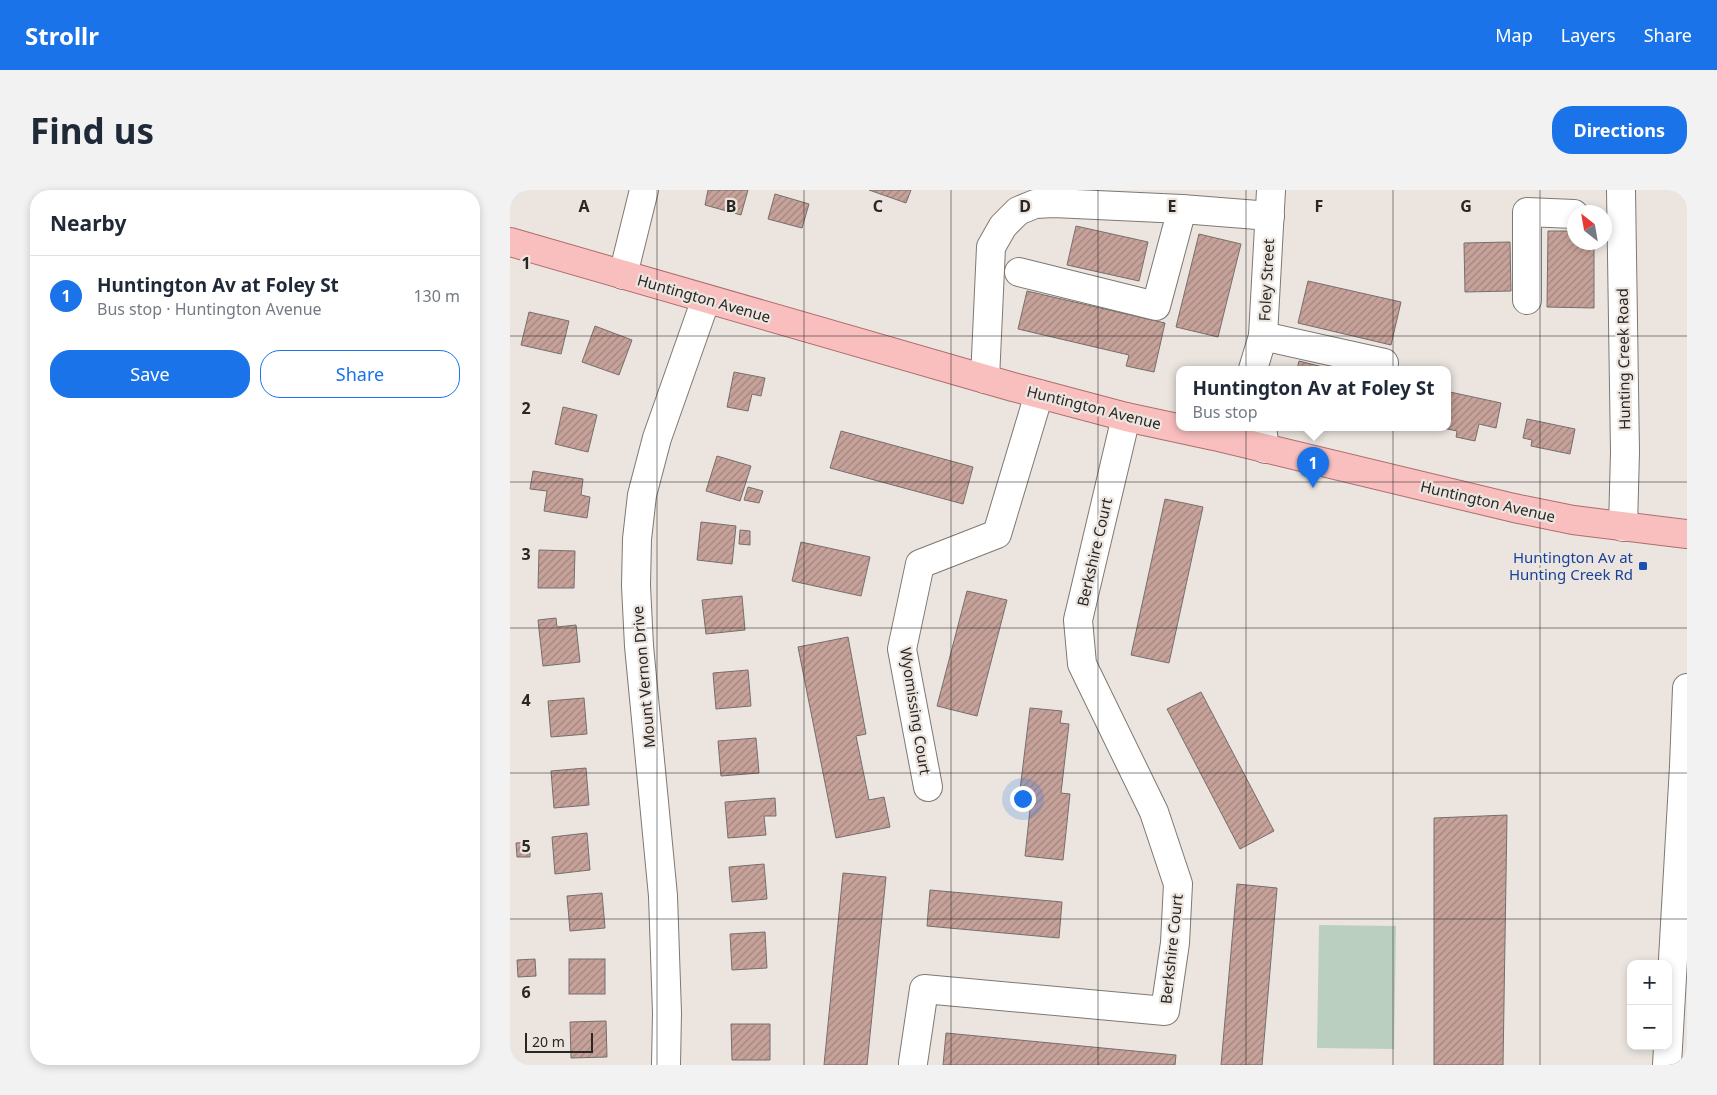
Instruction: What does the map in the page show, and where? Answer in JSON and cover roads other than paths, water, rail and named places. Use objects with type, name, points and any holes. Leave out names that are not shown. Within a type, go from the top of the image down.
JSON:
[{"type":"main road","name":"Huntington Avenue","points":[[510,242],[1039,394],[1126,417],[1176,425]]},
{"type":"main road","name":"Huntington Avenue","points":[[1217,431],[1264,438],[1514,508],[1573,520],[1687,534]]},
{"type":"street","points":[[623,275],[644,190]]},
{"type":"street","name":"Hunting Creek Road","points":[[1621,190],[1613,216],[1625,452],[1624,527]]},
{"type":"street","points":[[985,379],[991,246],[1003,226],[1018,211],[1035,204],[1054,203],[1182,209],[1270,203]]},
{"type":"street","name":"Foley Street","points":[[1254,366],[1263,336],[1270,203]]},
{"type":"street","points":[[1019,272],[1156,306],[1182,209]]},
{"type":"street","points":[[1527,300],[1526,212],[1567,214]]},
{"type":"street","name":"Mount Vernon Drive","points":[[666,1065],[667,1013],[663,896],[639,646],[636,586],[637,538],[642,495],[657,438],[706,299]]},
{"type":"street","points":[[1263,336],[1384,363]]},
{"type":"street","name":"Wyomissing Court","points":[[928,787],[902,649],[920,564],[997,534],[1039,394]]},
{"type":"street","name":"Berkshire Court","points":[[913,1063],[924,989],[1165,1011],[1175,943],[1178,884],[1154,812],[1082,664],[1079,642],[1078,620],[1126,417]]},
{"type":"street","points":[[1667,1065],[1680,936],[1687,688]]},
{"type":"place","name":"Huntington Av at Foley St","points":[[1313,488]]},
{"type":"place","name":"Huntington Av at Hunting Creek Rd","points":[[1643,566]]}]
